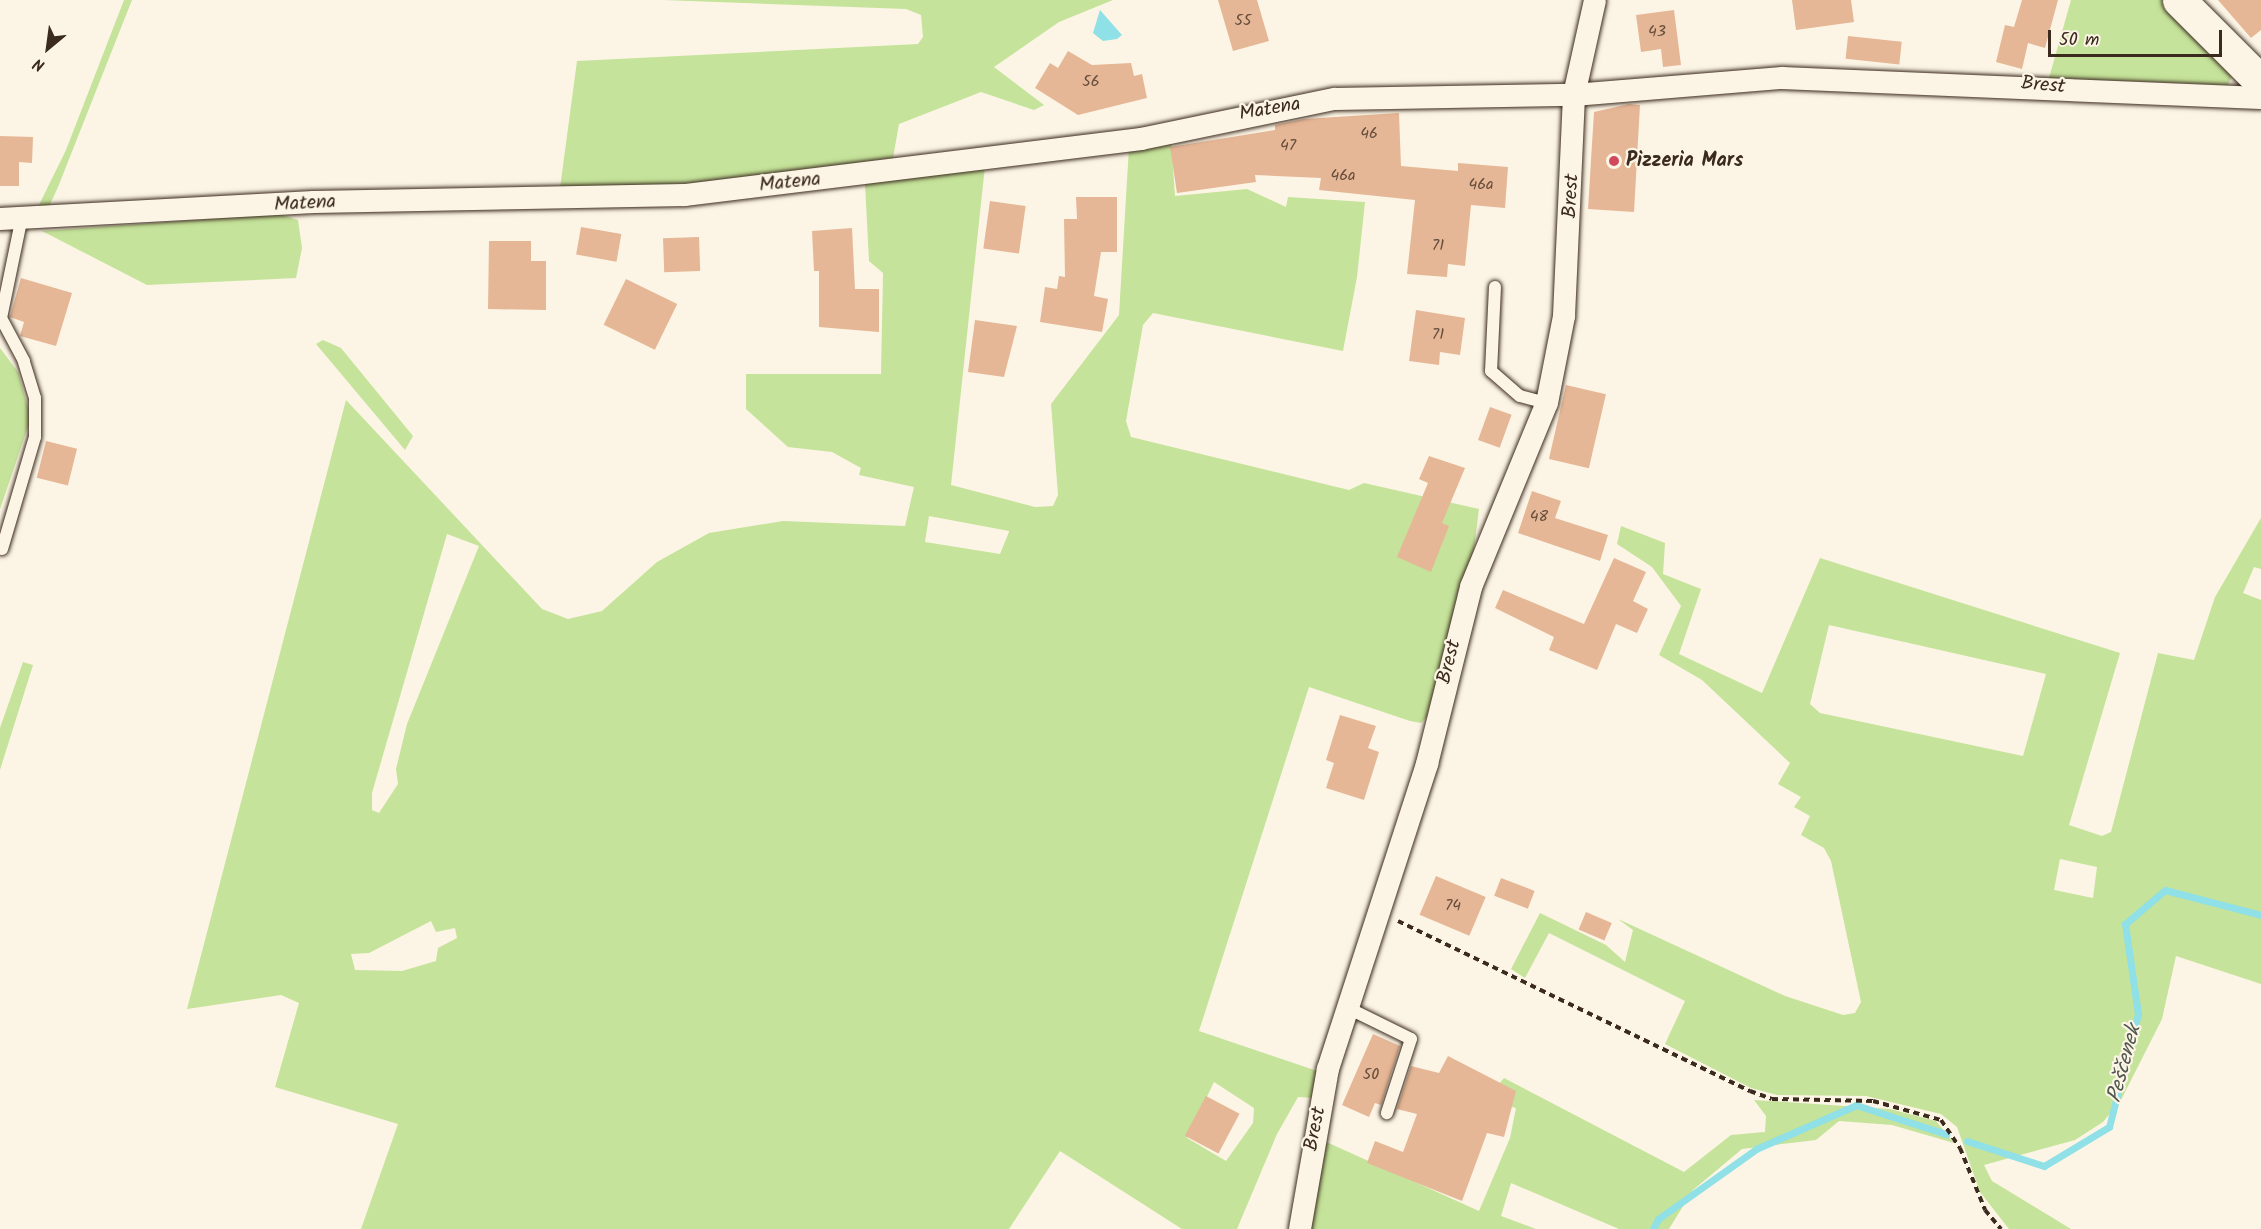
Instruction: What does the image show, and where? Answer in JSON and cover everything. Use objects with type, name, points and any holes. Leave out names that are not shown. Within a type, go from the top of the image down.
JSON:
[{"type":"street","name":"Brest","points":[[1300,1229],[1328,1069],[1427,764],[1471,587],[1546,403],[1564,316],[1574,95],[1595,0]]},
{"type":"street","points":[[2180,0],[2261,82]]},
{"type":"street","name":"Brest","points":[[1574,95],[1782,78],[2261,98]]},
{"type":"street","name":"Matena","points":[[10,220],[314,202],[685,195],[1140,139],[1335,99],[1574,95]]},
{"type":"lane","points":[[3,549],[35,437],[35,398],[24,361],[1,318],[10,220]]},
{"type":"lane","points":[[1495,287],[1491,371],[1520,396],[1546,403]]},
{"type":"lane","points":[[1348,1008],[1411,1039],[1387,1113]]},
{"type":"path","points":[[1384,902],[1399,922],[1421,936],[1750,1091],[1772,1099],[1874,1101],[1941,1120],[1951,1131],[1985,1210],[2001,1229]]},
{"type":"green space","points":[[124,0],[132,0],[58,187],[47,211],[36,211],[66,150]]},
{"type":"green space","points":[[663,0],[1113,0],[1059,22],[994,67],[1044,105],[1034,110],[981,92],[899,124],[893,158],[691,183],[560,188],[577,61],[918,44],[923,37],[921,15],[906,9]]},
{"type":"green space","points":[[2071,0],[2164,0],[2233,73],[2228,85],[2049,78]]},
{"type":"green space","points":[[1171,140],[1175,196],[1247,189],[1286,207],[1288,197],[1365,202],[1357,277],[1343,351],[1153,313],[1143,325],[1126,421],[1131,437],[1349,490],[1364,483],[1479,509],[1472,564],[1428,716],[1421,723],[1410,721],[1309,687],[1199,1031],[1323,1073],[1313,1098],[1298,1097],[1277,1134],[1237,1229],[1182,1229],[1060,1151],[1009,1229],[361,1229],[398,1124],[275,1087],[299,1003],[281,995],[187,1009],[346,400],[542,609],[568,619],[602,611],[657,562],[709,533],[783,521],[905,526],[914,487],[859,475],[861,468],[832,452],[788,447],[746,409],[746,374],[881,374],[883,273],[869,261],[865,184],[985,166],[951,485],[1035,507],[1053,506],[1058,495],[1051,404],[1119,315],[1129,147]],"holes":[[[929,516],[1009,531],[1000,554],[925,542]],[[447,534],[479,546],[407,724],[396,769],[398,784],[379,813],[372,810],[372,793]],[[431,921],[436,932],[455,928],[457,938],[438,948],[436,961],[402,971],[355,970],[351,954],[369,953]],[[1214,1082],[1254,1108],[1253,1123],[1226,1161],[1187,1138]]]},
{"type":"green space","points":[[279,214],[298,220],[302,248],[296,278],[147,285],[42,231]]},
{"type":"green space","points":[[323,340],[341,348],[413,436],[405,450],[316,344]]},
{"type":"green space","points":[[0,348],[18,372],[31,418],[0,509]]},
{"type":"green space","points":[[2261,518],[2261,569],[2254,567],[2243,593],[2261,600],[2261,984],[2176,956],[2162,1019],[2121,1100],[2103,1122],[2075,1140],[1984,1165],[1992,1181],[2071,1229],[2009,1229],[1980,1192],[1957,1127],[1941,1114],[1866,1096],[1777,1095],[1751,1088],[1665,1044],[1685,1001],[1549,933],[1525,978],[1511,969],[1540,913],[1606,945],[1625,962],[1633,930],[1618,919],[1785,996],[1843,1015],[1855,1013],[1861,1002],[1831,861],[1824,848],[1801,835],[1810,816],[1794,807],[1801,797],[1778,784],[1790,763],[1702,680],[1659,655],[1681,606],[1652,567],[1617,544],[1621,526],[1665,543],[1663,574],[1701,589],[1679,654],[1762,693],[1820,558],[2120,653],[2069,825],[2102,836],[2111,832],[2158,653],[2194,660],[2215,597]],"holes":[[[1829,625],[2046,674],[2023,756],[1820,713],[1810,704]],[[2060,859],[2097,867],[2093,898],[2054,890]]]},
{"type":"green space","points":[[23,662],[33,665],[0,770],[0,728]]},
{"type":"green space","points":[[1504,1078],[1684,1172],[1731,1135],[1765,1132],[1766,1116],[1754,1100],[1890,1109],[1936,1121],[1954,1143],[1892,1125],[1839,1121],[1816,1140],[1742,1149],[1693,1190],[1669,1229],[1619,1229],[1511,1183],[1501,1216],[1536,1229],[1305,1229],[1322,1140],[1479,1211],[1510,1138],[1516,1108],[1485,1100]]},
{"type":"water","points":[[1100,10],[1122,35],[1117,39],[1103,41],[1093,33]]},
{"type":"building","points":[[1218,0],[1257,0],[1269,41],[1233,51]]},
{"type":"building","points":[[1792,0],[1851,0],[1854,22],[1796,30]]},
{"type":"building","points":[[2022,0],[2058,0],[2045,48],[2028,43],[2022,69],[1996,62],[2005,25],[2014,27]]},
{"type":"building","points":[[2218,0],[2261,0],[2261,30],[2251,38]]},
{"type":"building","points":[[1674,10],[1681,65],[1663,67],[1661,49],[1641,52],[1636,15]]},
{"type":"building","points":[[1848,36],[1902,42],[1899,65],[1846,59]]},
{"type":"building","points":[[1068,51],[1092,65],[1131,63],[1134,76],[1142,74],[1147,98],[1078,115],[1035,88],[1050,63],[1058,68]]},
{"type":"building","name":"Pizzeria Mars","points":[[1629,104],[1640,105],[1634,212],[1588,209],[1594,112]]},
{"type":"building","points":[[1399,113],[1401,166],[1458,171],[1458,163],[1508,167],[1505,208],[1471,205],[1465,266],[1448,264],[1447,277],[1407,274],[1415,200],[1319,190],[1321,178],[1255,175],[1256,182],[1177,193],[1170,147],[1275,130],[1275,125],[1304,119]]},
{"type":"building","points":[[0,136],[33,137],[32,163],[19,162],[19,186],[0,186]]},
{"type":"building","points":[[1076,197],[1117,197],[1117,252],[1101,252],[1094,296],[1108,299],[1102,332],[1040,322],[1045,287],[1057,289],[1059,276],[1065,277],[1064,219],[1077,219]]},
{"type":"building","points":[[990,201],[1026,206],[1019,254],[983,249]]},
{"type":"building","points":[[581,227],[621,234],[617,262],[576,255]]},
{"type":"building","points":[[852,228],[855,289],[879,289],[879,332],[819,327],[819,271],[814,271],[812,231]]},
{"type":"building","points":[[699,237],[700,271],[664,272],[663,238]]},
{"type":"building","points":[[489,241],[531,241],[531,261],[546,261],[546,310],[488,309]]},
{"type":"building","points":[[21,278],[72,293],[56,346],[20,336],[24,322],[10,317]]},
{"type":"building","points":[[626,279],[677,304],[655,350],[604,325]]},
{"type":"building","points":[[1416,310],[1465,318],[1460,355],[1440,352],[1439,365],[1409,361]]},
{"type":"building","points":[[975,320],[1017,326],[1004,377],[968,372]]},
{"type":"building","points":[[1566,385],[1606,394],[1589,468],[1549,459]]},
{"type":"building","points":[[1490,407],[1512,415],[1500,448],[1478,440]]},
{"type":"building","points":[[46,441],[77,449],[68,486],[37,478]]},
{"type":"building","points":[[1429,456],[1465,468],[1442,523],[1449,526],[1431,572],[1397,557],[1428,483],[1419,479]]},
{"type":"building","points":[[1532,491],[1561,501],[1555,518],[1608,535],[1600,561],[1518,533]]},
{"type":"building","points":[[1614,558],[1646,572],[1633,601],[1648,609],[1637,633],[1616,624],[1597,670],[1549,650],[1554,637],[1495,608],[1503,590],[1584,624]]},
{"type":"building","points":[[1340,715],[1376,726],[1368,748],[1379,752],[1364,800],[1326,788],[1334,763],[1326,760]]},
{"type":"building","points":[[1436,876],[1486,897],[1469,936],[1420,915]]},
{"type":"building","points":[[1501,878],[1535,891],[1528,909],[1494,896]]},
{"type":"building","points":[[1586,912],[1612,923],[1604,940],[1579,929]]},
{"type":"building","points":[[1373,1034],[1400,1046],[1381,1105],[1375,1103],[1369,1117],[1342,1105]]},
{"type":"building","points":[[1448,1056],[1516,1091],[1504,1137],[1487,1133],[1462,1201],[1367,1163],[1375,1141],[1403,1152],[1417,1114],[1397,1109],[1411,1066],[1439,1073]]},
{"type":"building","points":[[1206,1096],[1240,1114],[1218,1154],[1185,1136]]},
{"type":"waterway","name":"Peščenek","points":[[1967,1141],[2044,1166],[2109,1127],[2138,1014],[2125,924],[2165,890],[2261,915]]},
{"type":"waterway","name":"Peščenek","points":[[1653,1229],[1658,1219],[1756,1149],[1856,1105],[1946,1134]]},
{"type":"place","name":"Pizzeria Mars","points":[[1614,161]]}]
